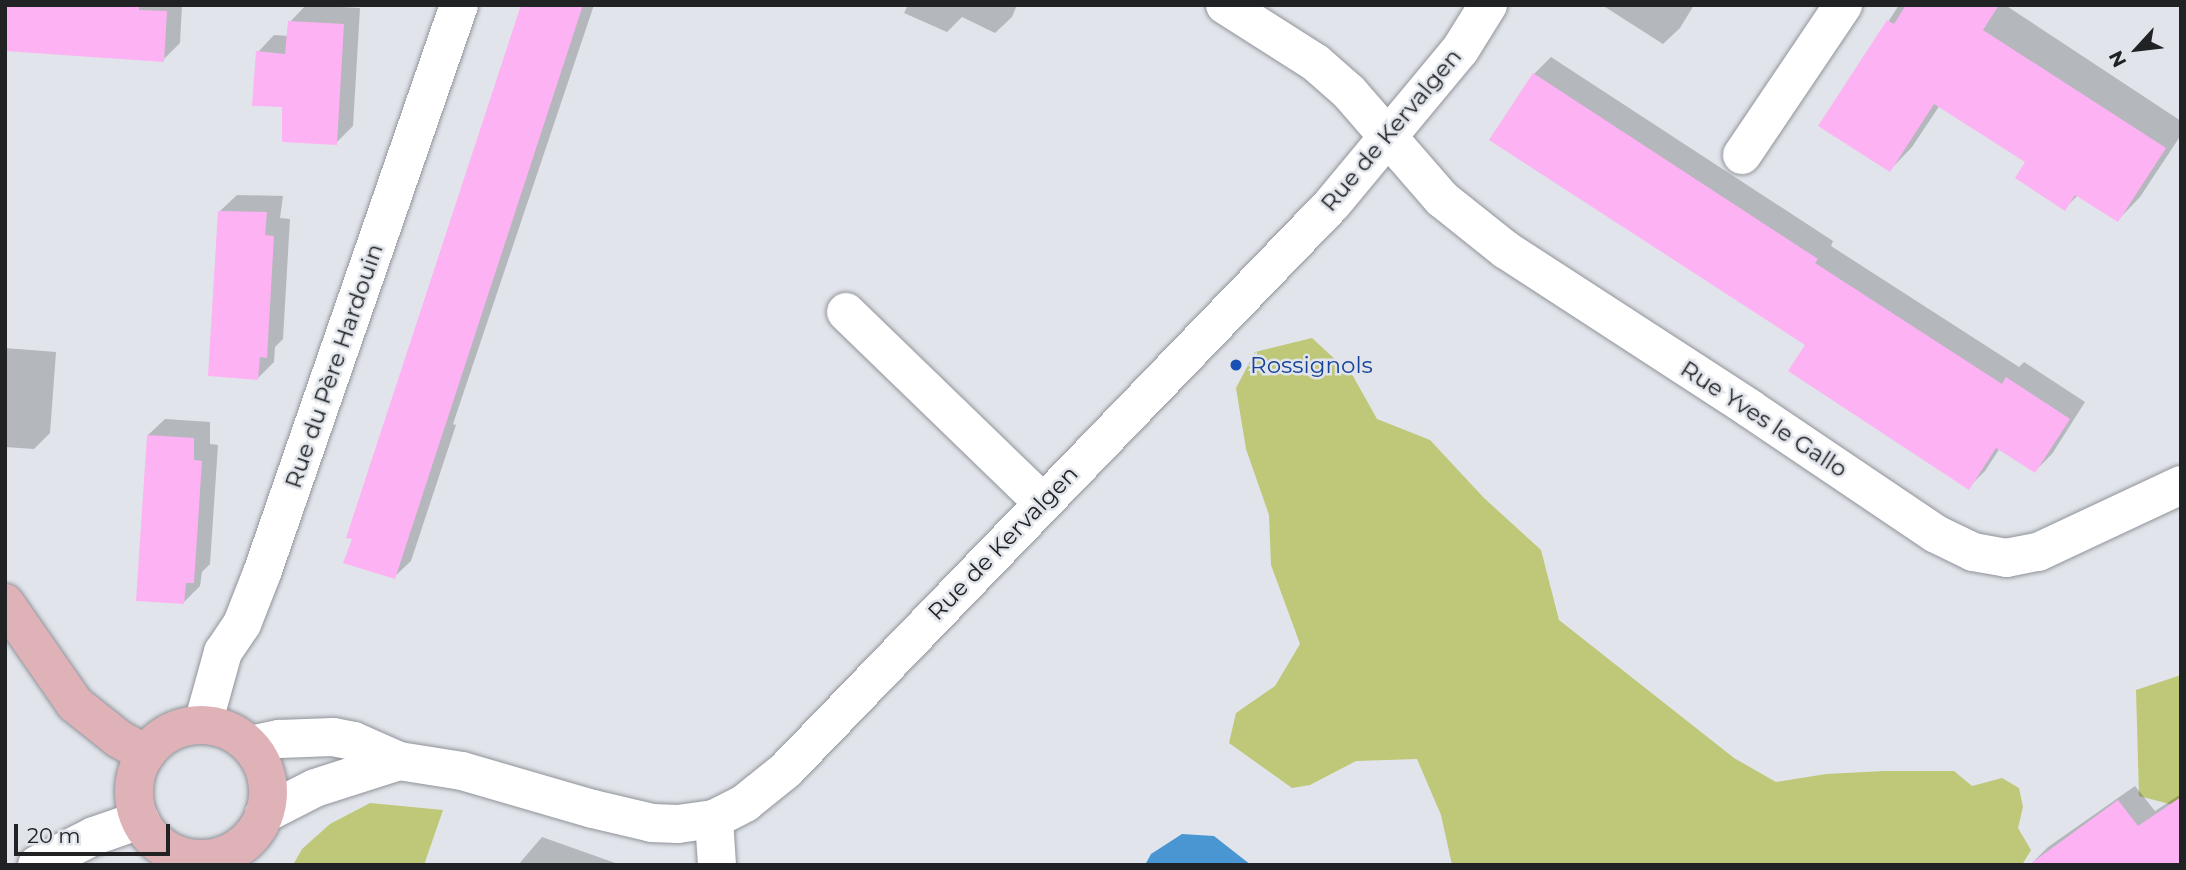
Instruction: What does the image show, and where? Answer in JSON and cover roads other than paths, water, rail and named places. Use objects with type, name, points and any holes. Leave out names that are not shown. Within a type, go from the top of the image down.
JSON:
[{"type":"main road","points":[[5,603],[75,704],[119,739],[146,754]]},
{"type":"main road","points":[[203,724],[220,727],[250,745],[261,761],[267,778],[268,796],[253,840],[217,857],[170,857],[140,820],[135,786],[146,754],[162,737],[181,727],[203,724]]},
{"type":"street","name":"Rue du Père Hardouin","points":[[203,724],[219,664],[262,573],[459,5]]},
{"type":"street","name":"Rue Yves le Gallo","points":[[1225,5],[1316,63],[1349,92],[1442,199],[1506,250],[1936,534],[1973,552],[2006,558],[2038,552],[2181,485]]},
{"type":"street","name":"Rue de Kervalgen","points":[[250,745],[279,739],[332,737],[354,741],[398,761],[462,771],[652,823],[678,824],[714,819],[745,803],[786,770],[1332,204],[1460,50],[1488,5]]},
{"type":"street","points":[[1742,155],[1843,5]]},
{"type":"street","points":[[846,312],[1043,503]]},
{"type":"street","name":"Rue de Kervalgen","points":[[253,840],[304,792],[398,761]]},
{"type":"street","points":[[714,819],[717,865]]},
{"type":"street","points":[[37,865],[94,836],[140,820]]},
{"type":"water","points":[[1182,834],[1214,836],[1251,865],[1145,865],[1151,854]]},
{"type":"place","name":"Rossignols","points":[[1236,365]]}]
